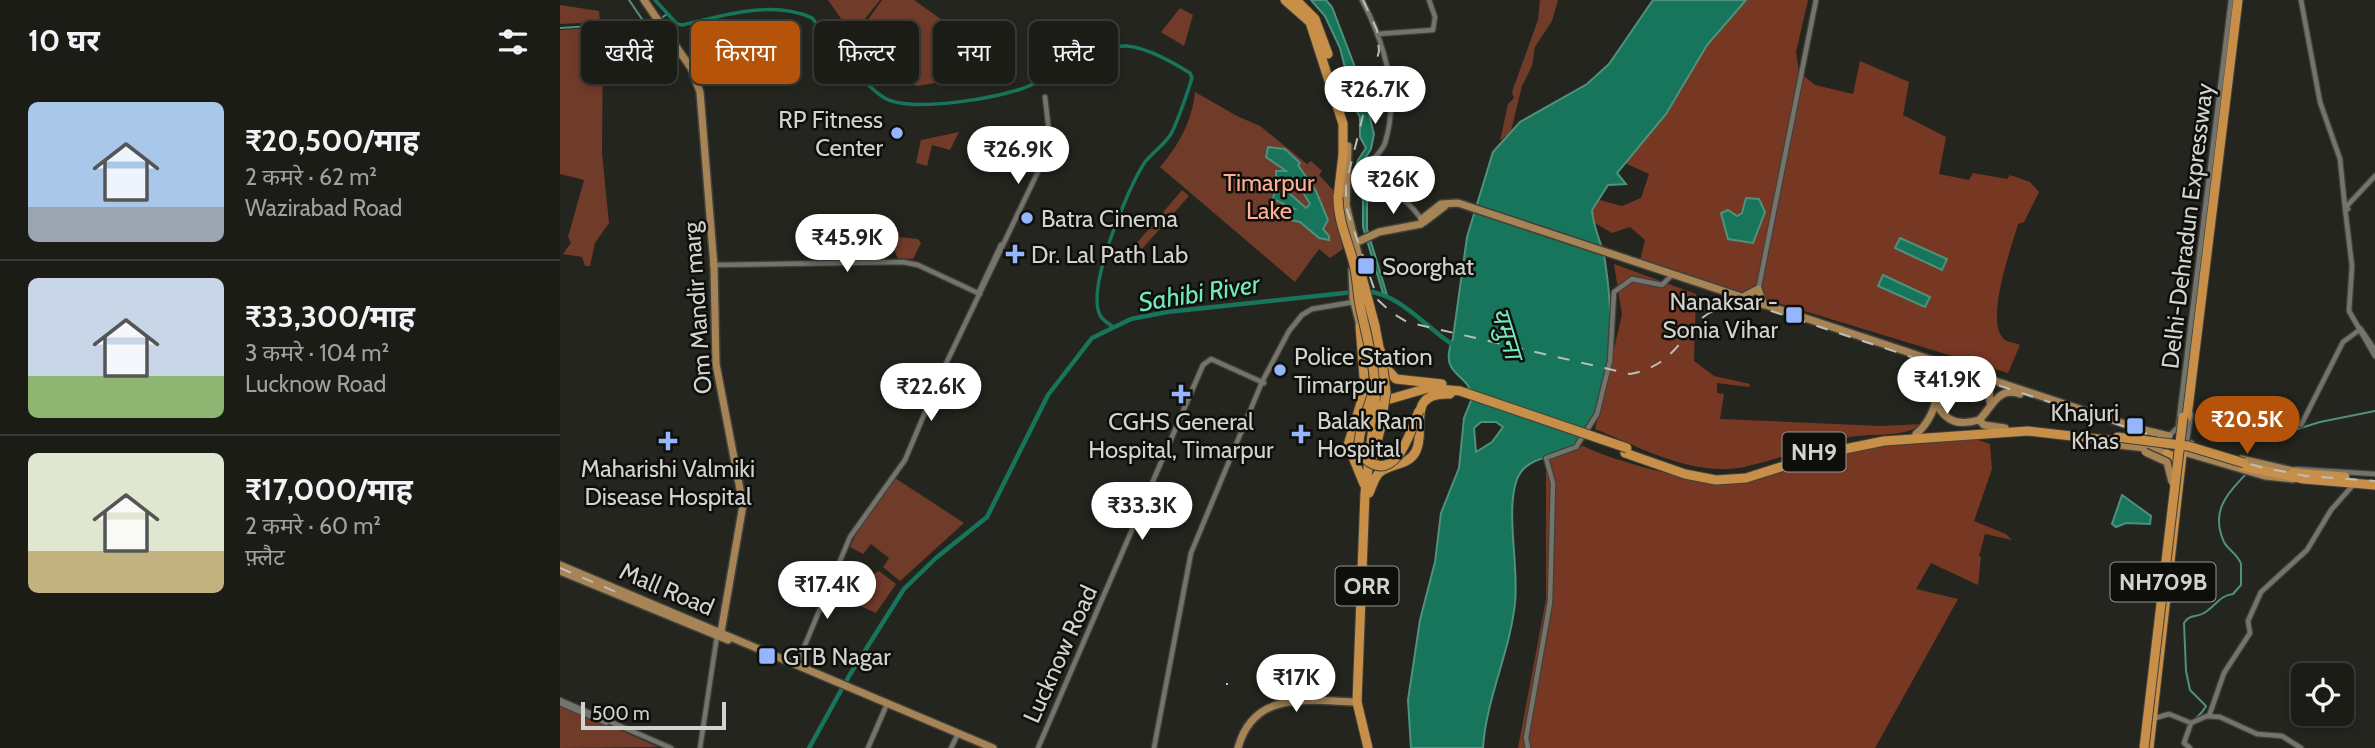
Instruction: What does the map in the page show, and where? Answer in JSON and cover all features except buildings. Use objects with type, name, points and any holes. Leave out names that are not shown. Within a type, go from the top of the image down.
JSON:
[{"type":"highway","points":[[1285,0],[1303,13],[1314,32],[1343,124],[1346,151]]},
{"type":"highway","points":[[1296,0],[1312,14],[1321,31],[1348,123],[1339,217],[1353,261],[1378,372],[1359,444],[1363,456],[1373,464],[1387,465],[1399,456],[1419,411],[1435,396],[1460,393]]},
{"type":"highway","name":"Delhi-Dehradun Expressway","points":[[2147,747],[2236,0]]},
{"type":"highway","name":"Delhi-Dehradun Expressway","points":[[2147,747],[2216,163],[2214,150],[2227,76]]},
{"type":"highway","points":[[1339,198],[1379,348],[1373,459]]},
{"type":"highway","points":[[1355,259],[1376,355],[1379,393],[1375,418]]},
{"type":"highway","points":[[1360,326],[1386,396],[1373,459]]},
{"type":"highway","name":"ORR","points":[[1360,326],[1365,390],[1348,445],[1367,493]]},
{"type":"highway","points":[[1378,372],[1402,382],[1436,383],[1460,393]]},
{"type":"highway","points":[[1358,466],[1354,439],[1366,413],[1378,403],[1434,388],[1460,393]]},
{"type":"highway","name":"NH9","points":[[1460,393],[1626,450],[1717,475],[1744,472],[1854,441],[2005,428]]},
{"type":"highway","points":[[1367,493],[1378,474],[1404,463],[1413,455],[1418,445],[1419,411]]},
{"type":"highway","name":"ORR","points":[[1370,748],[1357,703],[1367,493],[1375,418]]},
{"type":"highway","points":[[2005,428],[2188,446],[2302,476],[2375,480]]},
{"type":"highway","points":[[1958,435],[2028,431],[2056,433],[2186,450],[2242,466],[2283,472]]},
{"type":"highway","name":"NH9","points":[[1626,450],[1685,474],[1716,480],[1746,478],[1854,446],[1958,435]]},
{"type":"highway","points":[[2164,452],[2174,470],[2164,612]]},
{"type":"highway","points":[[2147,747],[2164,612],[2175,550],[2185,454]]},
{"type":"highway","name":"ORR","points":[[1370,748],[1361,695],[1367,493],[1373,459]]},
{"type":"highway","points":[[2355,478],[2375,485]]},
{"type":"main road","name":"Om Mandir marg","points":[[642,0],[698,84],[712,266],[714,369],[730,442],[740,509],[719,634]]},
{"type":"main road","points":[[1346,151],[1346,197],[1356,240],[1352,284],[1354,301]]},
{"type":"main road","points":[[1346,151],[1334,202],[1340,231],[1355,259],[1363,284],[1379,348]]},
{"type":"main road","points":[[1345,244],[1420,220],[1440,207],[1455,206],[1476,210],[1608,253],[1921,361],[1934,381],[1936,402],[1931,420],[1916,434]]},
{"type":"main road","points":[[1340,231],[1351,227]]},
{"type":"main road","points":[[1351,227],[1365,236]]},
{"type":"main road","points":[[1355,259],[1365,236]]},
{"type":"main road","points":[[1671,276],[2283,472]]},
{"type":"main road","points":[[1741,298],[1758,289],[1758,305]]},
{"type":"main road","name":"ORR","points":[[1354,301],[1360,326]]},
{"type":"main road","points":[[1936,390],[1948,374],[1959,369]]},
{"type":"main road","points":[[1978,375],[1988,387],[1990,402]]},
{"type":"main road","points":[[1936,402],[1948,419],[1961,423],[1979,420],[1990,402],[2014,392],[2159,440],[2168,436]]},
{"type":"main road","points":[[1979,420],[1984,425],[2005,428]]},
{"type":"main road","points":[[1958,435],[2042,436],[2131,446],[2203,457],[2265,476],[2302,476]]},
{"type":"main road","points":[[2159,440],[2164,452]]},
{"type":"main road","points":[[2185,454],[2189,442]]},
{"type":"main road","points":[[2131,446],[2160,456],[2172,472],[2157,614],[2164,612]]},
{"type":"main road","points":[[2203,457],[2210,454],[2208,448]]},
{"type":"main road","name":"Mall Road","points":[[560,565],[598,580],[636,601],[796,664],[837,683]]},
{"type":"main road","points":[[560,571],[636,601]]},
{"type":"main road","points":[[719,634],[993,748]]},
{"type":"main road","points":[[1240,748],[1254,720],[1286,704],[1357,703]]},
{"type":"main road","points":[[887,704],[984,748]]},
{"type":"street","points":[[1362,0],[1378,34],[1392,86],[1385,144],[1366,168],[1392,194],[1403,197],[1420,220]]},
{"type":"street","points":[[1378,34],[1433,30],[1435,20],[1429,0]]},
{"type":"street","points":[[1758,289],[1816,0]]},
{"type":"street","points":[[2168,436],[2178,427],[2236,0]]},
{"type":"street","points":[[2189,442],[2236,0]]},
{"type":"street","points":[[2301,0],[2320,102],[2340,159],[2353,256],[2352,315],[2375,356]]},
{"type":"street","points":[[796,664],[850,533],[908,451],[942,372],[1049,148],[1050,128],[1044,97]]},
{"type":"street","points":[[2346,208],[2375,178]]},
{"type":"street","points":[[712,266],[903,261],[915,263],[979,295]]},
{"type":"street","points":[[1528,748],[1527,738],[1550,602],[1553,483],[1546,458],[1576,447],[1597,414],[1610,361],[1614,292],[1632,279],[1662,285],[1671,276]]},
{"type":"street","points":[[1159,728],[1176,648],[1186,578],[1195,543],[1263,383],[1293,329],[1306,315],[1318,309],[1365,300]]},
{"type":"street","points":[[2360,330],[2375,350]]},
{"type":"street","points":[[2301,425],[2343,342],[2360,330]]},
{"type":"street","name":"Lucknow Road","points":[[1038,748],[1203,365],[1212,359],[1263,383]]},
{"type":"street","points":[[1155,748],[1195,547],[1263,383]]},
{"type":"street","points":[[2283,472],[2355,478],[2375,474]]},
{"type":"street","points":[[2209,716],[2224,673],[2250,633],[2248,621],[2256,598],[2307,551],[2331,510],[2355,478]]},
{"type":"street","points":[[1179,578],[1186,578]]},
{"type":"street","points":[[701,748],[719,634]]},
{"type":"street","points":[[560,701],[663,747],[671,748]]},
{"type":"street","points":[[868,748],[887,704]]},
{"type":"street","points":[[2150,719],[2169,714],[2190,722],[2209,716],[2220,717],[2261,735],[2280,736],[2301,748]]},
{"type":"street","points":[[2190,722],[2184,743],[2190,748]]},
{"type":"street","points":[[951,748],[957,736]]},
{"type":"green space","points":[[828,0],[880,0],[864,21],[843,21]]},
{"type":"green space","points":[[882,0],[914,0],[943,21],[933,21],[933,83],[917,86],[910,84],[919,84],[919,21],[867,21]]},
{"type":"green space","points":[[1540,0],[1558,0],[1552,21],[1535,47],[1532,66],[1522,86],[1511,131],[1500,141],[1508,104],[1514,98],[1512,92],[1538,20]]},
{"type":"green space","points":[[560,5],[599,11],[600,21],[560,24]]},
{"type":"green space","points":[[1180,8],[1193,15],[1184,46],[1161,32]]},
{"type":"green space","points":[[581,29],[581,84],[603,84],[602,153],[609,223],[595,243],[590,266],[585,266],[582,257],[563,254],[571,243],[568,237],[584,180],[560,174],[560,30]]},
{"type":"green space","name":"Timarpur Lake","points":[[1195,92],[1260,126],[1307,164],[1311,161],[1322,171],[1319,175],[1333,190],[1335,219],[1343,249],[1330,258],[1319,249],[1295,282],[1160,167],[1184,132]]},
{"type":"green space","points":[[959,132],[950,150],[932,145],[927,166],[916,163],[921,140]]},
{"type":"green space","points":[[1182,190],[1189,196],[1142,249],[1136,244]]},
{"type":"green space","points":[[884,231],[899,232],[899,237],[918,239],[921,243],[913,259],[898,258]]},
{"type":"green space","points":[[895,478],[964,523],[900,581],[883,567],[889,558],[871,544],[863,554],[850,547],[863,520]]},
{"type":"green space","points":[[879,571],[896,584],[876,613],[843,598],[838,590],[844,572],[868,577]]},
{"type":"green space","points":[[560,703],[658,747],[560,748]]},
{"type":"shaded area","points":[[1746,0],[1808,0],[1796,52],[1799,72],[1815,85],[1853,94],[1860,61],[1909,82],[1903,115],[1946,137],[1939,174],[1969,180],[1973,173],[2007,179],[2010,175],[2030,182],[2039,192],[2024,222],[2018,224],[2001,284],[1997,318],[1999,331],[2005,340],[2020,345],[2008,373],[1640,261],[1645,240],[1630,227],[1612,233],[1593,222],[1592,210],[1596,199],[1622,206],[1641,198],[1649,174],[1625,163],[1666,114],[1707,45]]},
{"type":"shaded area","points":[[1614,264],[1696,294],[1694,361],[1714,376],[1750,384],[1749,387],[1717,383],[1717,393],[1724,394],[1720,419],[1881,426],[1923,424],[1905,432],[1845,438],[1760,463],[1728,469],[1670,460],[1595,429],[1622,315]]},
{"type":"shaded area","points":[[1972,438],[1990,444],[1992,469],[1974,521],[2006,534],[2012,540],[1985,534],[1979,556],[1978,585],[1931,563],[1916,589],[1958,599],[1875,748],[1518,748],[1546,599],[1546,466],[1549,458],[1583,446],[1657,471],[1699,479],[1732,481],[1865,446]]},
{"type":"water","points":[[1311,0],[1326,0],[1332,7],[1361,83],[1374,134],[1371,149],[1358,170],[1367,196],[1367,229],[1387,295],[1383,293],[1363,227],[1363,200],[1353,178],[1358,160],[1366,148],[1360,137],[1360,117],[1340,48],[1325,16]]},
{"type":"water","name":"यमुना","points":[[1653,0],[1746,0],[1707,45],[1666,114],[1617,173],[1626,184],[1608,185],[1592,210],[1605,261],[1610,308],[1611,332],[1606,380],[1599,403],[1576,444],[1570,449],[1527,466],[1516,482],[1512,509],[1515,603],[1483,748],[1411,748],[1408,700],[1420,620],[1435,562],[1441,513],[1459,468],[1464,418],[1473,396],[1449,360],[1467,237],[1493,152],[1520,122],[1587,84],[1609,64]],"holes":[[[1481,422],[1496,422],[1503,427],[1492,442],[1476,452],[1474,428]]]},
{"type":"water","points":[[1268,147],[1285,149],[1300,163],[1298,165],[1316,191],[1328,220],[1323,229],[1329,240],[1319,238],[1300,222],[1281,218],[1281,212],[1295,209],[1273,199],[1275,190],[1289,193],[1306,208],[1310,204],[1300,187],[1276,177],[1276,171],[1286,171],[1266,157]]},
{"type":"water","points":[[1746,198],[1759,199],[1765,212],[1753,243],[1728,239],[1721,213],[1728,210],[1737,216],[1742,213]]},
{"type":"water","points":[[1900,238],[1947,259],[1942,270],[1895,248]]},
{"type":"water","points":[[1883,275],[1930,297],[1925,307],[1878,286]]},
{"type":"water","points":[[2122,495],[2151,516],[2150,524],[2126,523],[2116,527],[2112,524]]},
{"type":"waterway","points":[[629,0],[643,21]]},
{"type":"waterway","points":[[655,0],[677,24],[683,25],[731,14],[765,10],[781,10],[812,18],[864,81],[883,97],[895,102],[933,104],[1016,91],[1076,61],[1115,47],[1127,46],[1143,50],[1190,73],[1192,78],[1174,127],[1168,138],[1145,162],[1111,238],[1099,283],[1097,302],[1101,317],[1112,326]]},
{"type":"waterway","points":[[663,17],[667,14]]},
{"type":"waterway","points":[[560,28],[581,27]]},
{"type":"waterway","name":"Sahibi River","points":[[1366,291],[1391,298],[1455,346]]},
{"type":"waterway","name":"Sahibi River","points":[[809,748],[849,676],[904,589],[936,558],[987,517],[1048,395],[1092,338],[1131,319],[1167,312],[1354,292]]},
{"type":"waterway","points":[[2291,431],[2375,411]]},
{"type":"waterway","points":[[2185,734],[2189,725],[2206,706],[2190,690],[2186,671],[2184,623],[2188,618],[2208,611],[2233,594],[2241,585],[2241,564],[2224,542],[2219,521],[2227,496],[2247,473]]},
{"type":"railway","points":[[1363,0],[1377,30],[1379,51],[1346,184],[1346,207],[1378,300],[1407,322],[1630,374],[1652,367],[1668,356],[1700,319],[1714,311],[1733,306],[1759,307],[2144,433],[2260,467],[2306,476],[2375,481]]},
{"type":"railway","points":[[560,568],[616,592]]},
{"type":"place","name":"RP Fitness Center","points":[[897,133]]},
{"type":"place","name":"Batra Cinema","points":[[1027,218]]},
{"type":"place","name":"Dr. Lal Path Lab","points":[[1015,254]]},
{"type":"place","name":"Soorghat","points":[[1366,266]]},
{"type":"place","name":"Nanaksar - Sonia Vihar","points":[[1794,315]]},
{"type":"place","name":"Police Station Timarpur","points":[[1280,370]]},
{"type":"place","name":"CGHS General Hospital, Timarpur","points":[[1181,394]]},
{"type":"place","name":"Khajuri Khas","points":[[2135,426]]},
{"type":"place","name":"Balak Ram Hospital","points":[[1301,434]]},
{"type":"place","name":"Maharishi Valmiki Disease Hospital","points":[[668,441]]},
{"type":"place","name":"GTB Nagar","points":[[767,656]]}]
